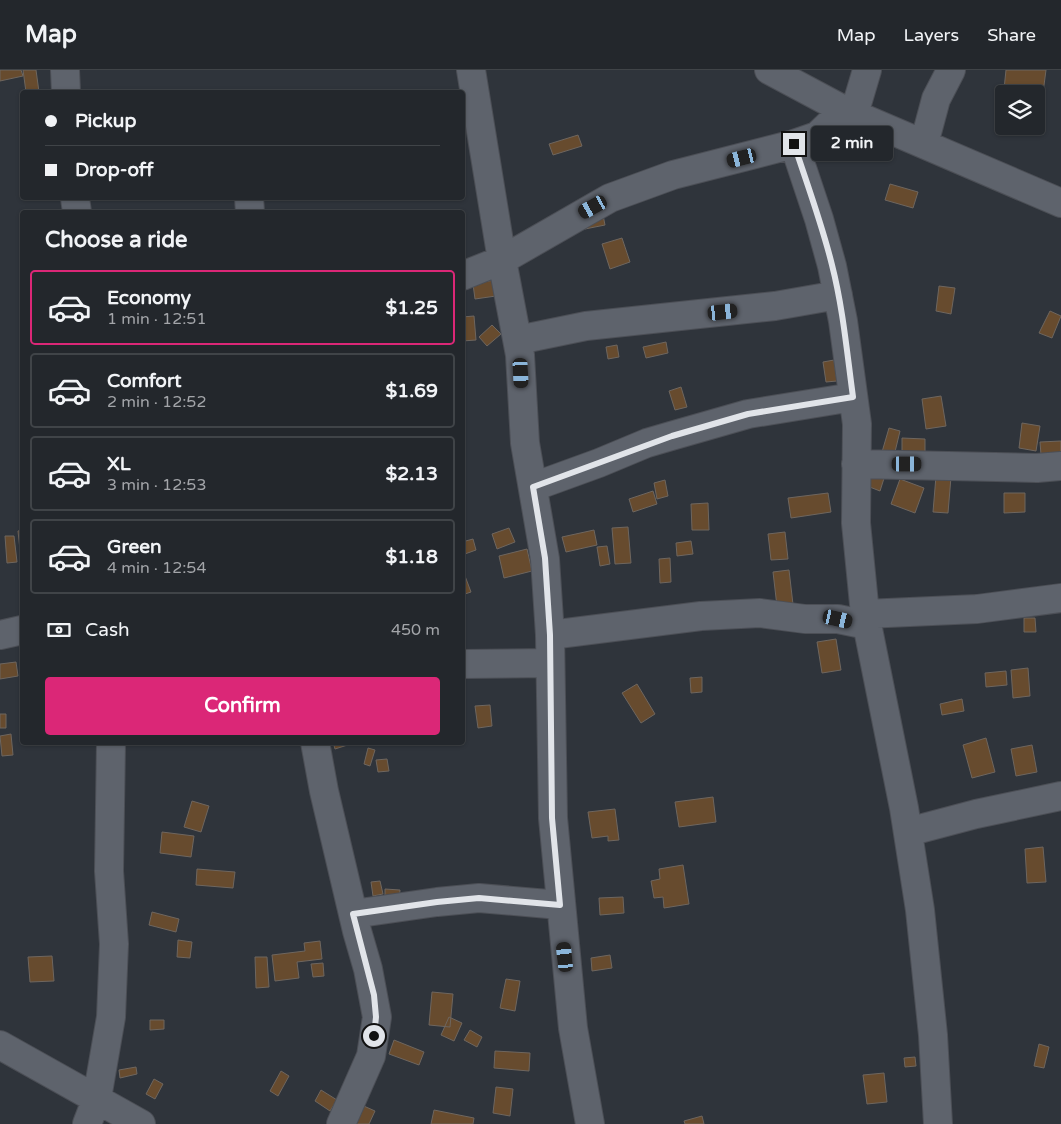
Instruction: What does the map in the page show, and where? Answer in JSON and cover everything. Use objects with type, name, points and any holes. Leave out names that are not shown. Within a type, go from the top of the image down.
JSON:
[{"type":"street","points":[[65,70],[66,90]]},
{"type":"street","points":[[471,70],[473,142],[502,260],[518,340],[525,443],[545,558],[550,635],[552,818],[573,1028],[590,1124]]},
{"type":"street","points":[[769,70],[849,112],[1061,203]]},
{"type":"street","points":[[465,275],[502,260],[610,198],[673,175],[794,144],[817,136],[849,112],[866,70]]},
{"type":"street","points":[[924,144],[936,99],[951,70]]},
{"type":"street","points":[[794,144],[819,219],[832,266],[853,397],[856,424],[856,523],[866,620],[908,832],[920,910],[933,1035],[938,1124]]},
{"type":"street","points":[[518,340],[586,326],[775,306],[838,295]]},
{"type":"street","points":[[533,487],[672,436],[748,414],[853,397]]},
{"type":"street","points":[[856,464],[924,464],[1037,468],[1061,466]]},
{"type":"street","points":[[550,635],[701,616],[760,613],[805,619],[866,620],[977,609],[1061,598]]},
{"type":"street","points":[[0,636],[20,631]]},
{"type":"street","points":[[465,664],[550,663]]},
{"type":"street","points":[[87,1124],[97,1098],[112,1017],[114,944],[109,872],[111,745]]},
{"type":"street","points":[[316,745],[324,791],[368,969],[376,1017],[371,1056],[340,1124]]},
{"type":"street","points":[[908,832],[976,814],[1061,796]]},
{"type":"street","points":[[353,914],[479,898],[560,905]]},
{"type":"street","points":[[0,1045],[141,1124]]},
{"type":"building","points":[[0,70],[21,70],[23,76],[0,81]]},
{"type":"building","points":[[23,70],[36,70],[39,90],[26,90]]},
{"type":"building","points":[[1006,70],[1046,70],[1044,85],[1004,85]]},
{"type":"building","points":[[578,135],[582,146],[553,155],[549,144]]},
{"type":"building","points":[[890,184],[918,192],[913,208],[885,200]]},
{"type":"building","points":[[603,215],[605,225],[585,229],[583,218]]},
{"type":"building","points":[[622,238],[630,262],[610,269],[602,244]]},
{"type":"building","points":[[494,280],[496,296],[475,299],[473,284]]},
{"type":"building","points":[[939,286],[955,288],[951,314],[936,311]]},
{"type":"building","points":[[1050,311],[1061,316],[1052,338],[1039,333]]},
{"type":"building","points":[[474,316],[476,340],[465,341],[465,317]]},
{"type":"building","points":[[492,325],[501,334],[487,346],[479,337]]},
{"type":"building","points":[[666,342],[668,353],[646,358],[643,347]]},
{"type":"building","points":[[617,345],[619,357],[608,359],[606,347]]},
{"type":"building","points":[[834,360],[837,381],[826,382],[823,362]]},
{"type":"building","points":[[681,387],[687,407],[675,410],[669,391]]},
{"type":"building","points":[[941,396],[946,426],[926,429],[922,399]]},
{"type":"building","points":[[1022,423],[1040,426],[1036,451],[1019,448]]},
{"type":"building","points":[[889,428],[900,431],[894,456],[882,452]]},
{"type":"building","points":[[902,438],[925,439],[925,454],[902,453]]},
{"type":"building","points":[[1061,441],[1061,453],[1041,455],[1040,442]]},
{"type":"building","points":[[868,466],[886,472],[880,491],[862,484]]},
{"type":"building","points":[[936,476],[951,477],[948,513],[933,512]]},
{"type":"building","points":[[900,479],[924,488],[915,513],[891,504]]},
{"type":"building","points":[[665,480],[668,496],[657,499],[654,483]]},
{"type":"building","points":[[653,491],[657,504],[633,512],[629,499]]},
{"type":"building","points":[[828,493],[831,512],[791,518],[788,498]]},
{"type":"building","points":[[1004,493],[1025,493],[1025,512],[1004,513]]},
{"type":"building","points":[[708,503],[709,530],[692,530],[691,504]]},
{"type":"building","points":[[628,527],[631,563],[615,564],[612,528]]},
{"type":"building","points":[[509,528],[515,542],[497,549],[492,534]]},
{"type":"building","points":[[20,530],[20,550],[18,531]]},
{"type":"building","points":[[594,530],[597,545],[566,552],[562,537]]},
{"type":"building","points":[[785,532],[788,559],[771,560],[768,534]]},
{"type":"building","points":[[5,536],[14,536],[17,562],[7,563]]},
{"type":"building","points":[[473,539],[476,550],[465,554],[465,541]]},
{"type":"building","points":[[691,541],[693,554],[677,556],[676,543]]},
{"type":"building","points":[[607,546],[610,564],[600,566],[597,547]]},
{"type":"building","points":[[527,549],[532,571],[504,578],[499,556]]},
{"type":"building","points":[[670,558],[671,582],[660,583],[659,559]]},
{"type":"building","points":[[789,570],[794,613],[778,615],[773,572]]},
{"type":"building","points":[[465,576],[471,592],[465,594]]},
{"type":"building","points":[[1024,618],[1035,618],[1036,632],[1024,632]]},
{"type":"building","points":[[836,639],[841,670],[822,673],[817,642]]},
{"type":"building","points":[[16,662],[18,676],[0,679],[0,664]]},
{"type":"building","points":[[1028,668],[1030,696],[1013,698],[1011,670]]},
{"type":"building","points":[[1006,671],[1007,685],[986,687],[985,673]]},
{"type":"building","points":[[702,677],[702,692],[691,693],[690,678]]},
{"type":"building","points":[[637,684],[655,714],[641,723],[622,693]]},
{"type":"building","points":[[962,699],[964,711],[942,715],[940,704]]},
{"type":"building","points":[[490,705],[492,726],[478,728],[475,706]]},
{"type":"building","points":[[0,714],[6,714],[6,728],[0,728]]},
{"type":"building","points":[[11,734],[13,755],[2,756],[0,736]]},
{"type":"building","points":[[986,738],[995,772],[972,778],[963,745]]},
{"type":"building","points":[[334,745],[348,745],[335,749]]},
{"type":"building","points":[[1032,745],[1037,772],[1016,776],[1011,749]]},
{"type":"building","points":[[368,748],[375,750],[370,766],[364,764]]},
{"type":"building","points":[[387,759],[389,771],[378,772],[376,760]]},
{"type":"building","points":[[713,797],[716,822],[679,827],[675,802]]},
{"type":"building","points":[[192,801],[209,806],[201,832],[184,827]]},
{"type":"building","points":[[615,809],[619,840],[608,841],[608,836],[592,838],[588,812]]},
{"type":"building","points":[[162,832],[194,836],[191,857],[160,853]]},
{"type":"building","points":[[1043,847],[1046,882],[1027,883],[1025,849]]},
{"type":"building","points":[[683,865],[689,904],[664,908],[663,897],[654,898],[651,881],[660,879],[659,869]]},
{"type":"building","points":[[197,869],[235,872],[233,888],[196,885]]},
{"type":"building","points":[[380,881],[383,894],[373,896],[371,882]]},
{"type":"building","points":[[385,889],[400,890],[399,901],[385,900]]},
{"type":"building","points":[[623,897],[624,913],[600,915],[599,898]]},
{"type":"building","points":[[152,912],[179,919],[176,932],[149,925]]},
{"type":"building","points":[[178,940],[192,942],[190,958],[177,957]]},
{"type":"building","points":[[320,941],[322,959],[297,962],[299,978],[275,981],[272,955],[305,951],[304,943]]},
{"type":"building","points":[[610,955],[612,968],[592,971],[591,958]]},
{"type":"building","points":[[52,956],[54,981],[30,982],[28,957]]},
{"type":"building","points":[[255,957],[267,957],[269,987],[256,988]]},
{"type":"building","points":[[323,963],[324,976],[313,977],[311,964]]},
{"type":"building","points":[[506,979],[520,981],[515,1011],[500,1008]]},
{"type":"building","points":[[432,992],[453,994],[450,1027],[429,1025]]},
{"type":"building","points":[[449,1017],[462,1023],[454,1041],[441,1035]]},
{"type":"building","points":[[150,1020],[164,1020],[164,1029],[150,1030]]},
{"type":"building","points":[[470,1030],[482,1037],[477,1047],[464,1040]]},
{"type":"building","points":[[394,1040],[424,1052],[419,1065],[389,1054]]},
{"type":"building","points":[[1039,1044],[1049,1047],[1044,1068],[1034,1066]]},
{"type":"building","points":[[495,1051],[530,1053],[529,1071],[494,1068]]},
{"type":"building","points":[[915,1057],[916,1066],[905,1067],[904,1058]]},
{"type":"building","points":[[136,1067],[137,1074],[120,1078],[119,1070]]},
{"type":"building","points":[[281,1071],[289,1076],[278,1096],[270,1091]]},
{"type":"building","points":[[884,1073],[887,1102],[867,1104],[863,1075]]},
{"type":"building","points":[[154,1079],[163,1084],[155,1099],[146,1094]]},
{"type":"building","points":[[496,1087],[513,1089],[510,1116],[493,1113]]},
{"type":"building","points":[[321,1090],[337,1100],[330,1111],[315,1101]]},
{"type":"building","points":[[357,1103],[375,1111],[369,1124],[356,1124]]},
{"type":"building","points":[[434,1110],[474,1118],[473,1124],[431,1124]]},
{"type":"building","points":[[702,1116],[704,1124],[685,1124],[684,1121]]},
{"type":"route","points":[[374,1036],[376,1017],[374,995],[353,914],[479,898],[560,905],[552,818],[550,635],[545,558],[533,487],[647,444],[748,414],[853,397],[843,321],[832,266],[819,219],[794,144]]}]
